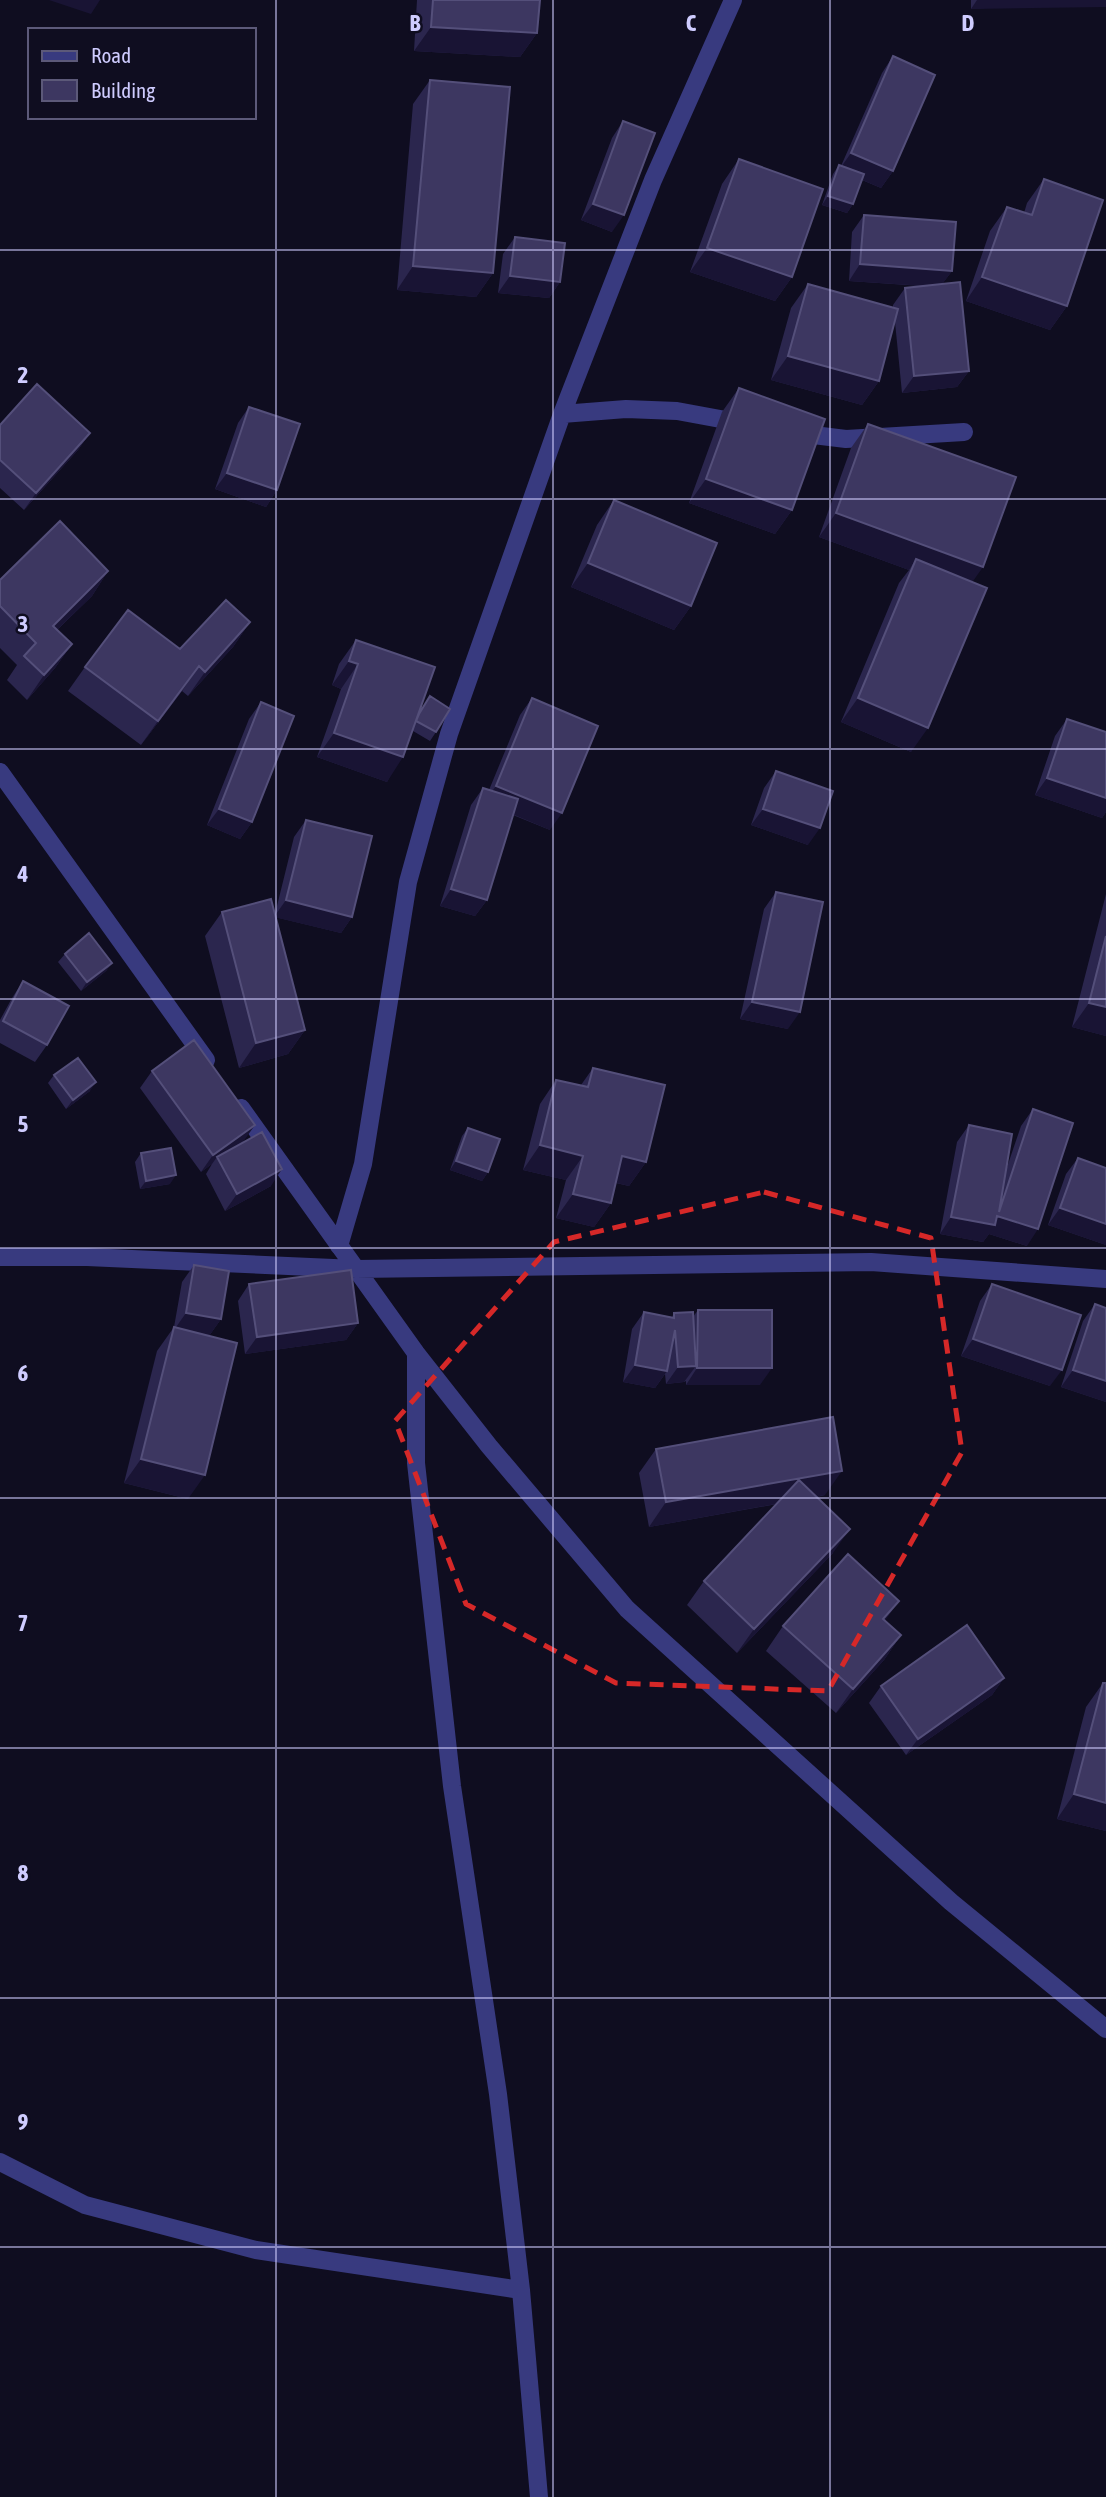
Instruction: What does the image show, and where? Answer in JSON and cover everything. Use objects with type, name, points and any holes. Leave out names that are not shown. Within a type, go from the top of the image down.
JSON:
[{"type":"street","points":[[340,1246],[363,1164],[408,882],[449,734],[562,414],[653,180],[733,0]]},
{"type":"street","points":[[562,414],[626,409],[677,411],[754,425]]},
{"type":"street","points":[[781,430],[846,439],[964,432]]},
{"type":"street","points":[[0,772],[218,1077]]},
{"type":"street","points":[[234,1099],[416,1353],[489,1446],[627,1609],[951,1902],[1106,2029]]},
{"type":"street","points":[[0,1257],[87,1257],[356,1269],[871,1262],[1106,1279]]},
{"type":"street","points":[[416,1353],[416,1463],[449,1759],[498,2094],[521,2290],[539,2497]]},
{"type":"street","points":[[0,2162],[85,2205],[256,2250],[521,2290]]},
{"type":"highlighted area","points":[[764,1192],[931,1238],[962,1452],[828,1691],[616,1683],[466,1604],[395,1421],[554,1242]]},
{"type":"building","points":[[433,0],[540,0],[537,33],[431,27]]},
{"type":"building","points":[[893,56],[935,75],[893,171],[851,153]]},
{"type":"building","points":[[430,80],[510,87],[493,273],[413,266]]},
{"type":"building","points":[[623,121],[655,133],[624,215],[593,204]]},
{"type":"building","points":[[739,159],[823,189],[792,277],[707,248]]},
{"type":"building","points":[[839,165],[864,174],[853,204],[828,196]]},
{"type":"building","points":[[1044,179],[1103,200],[1067,306],[982,277],[1007,207],[1032,215]]},
{"type":"building","points":[[864,215],[956,222],[952,271],[860,264]]},
{"type":"building","points":[[515,237],[565,243],[560,282],[510,276]]},
{"type":"building","points":[[960,282],[969,371],[914,376],[905,288]]},
{"type":"building","points":[[808,284],[898,309],[879,381],[788,356]]},
{"type":"building","points":[[37,384],[90,433],[36,493],[0,460],[0,425]]},
{"type":"building","points":[[739,388],[825,419],[792,510],[706,479]]},
{"type":"building","points":[[249,407],[300,424],[277,490],[227,473]]},
{"type":"building","points":[[868,424],[1016,477],[983,567],[836,513]]},
{"type":"building","points":[[614,500],[717,543],[691,606],[588,563]]},
{"type":"building","points":[[60,521],[108,571],[53,626],[72,644],[44,675],[24,656],[36,643],[0,606],[0,580]]},
{"type":"building","points":[[916,559],[987,588],[928,728],[858,698]]},
{"type":"building","points":[[226,600],[250,622],[205,672],[199,666],[158,721],[85,667],[128,610],[180,649]]},
{"type":"building","points":[[356,640],[435,667],[403,757],[334,733],[358,664],[349,661]]},
{"type":"building","points":[[430,696],[450,709],[436,732],[416,721]]},
{"type":"building","points":[[532,698],[598,726],[562,813],[496,786]]},
{"type":"building","points":[[261,702],[294,716],[252,822],[219,809]]},
{"type":"building","points":[[1067,719],[1106,732],[1106,798],[1047,778]]},
{"type":"building","points":[[776,771],[833,791],[820,828],[763,809]]},
{"type":"building","points":[[483,788],[518,799],[487,900],[451,889]]},
{"type":"building","points":[[306,820],[372,836],[352,917],[286,900]]},
{"type":"building","points":[[776,892],[823,902],[800,1012],[752,1002]]},
{"type":"building","points":[[271,899],[305,1030],[256,1043],[222,912]]},
{"type":"building","points":[[89,933],[112,963],[87,982],[65,954]]},
{"type":"building","points":[[1106,936],[1106,1007],[1089,1003]]},
{"type":"building","points":[[23,981],[69,1006],[47,1045],[3,1021]]},
{"type":"building","points":[[194,1040],[255,1125],[213,1155],[152,1071]]},
{"type":"building","points":[[78,1058],[96,1082],[73,1100],[54,1075]]},
{"type":"building","points":[[593,1068],[665,1085],[646,1162],[622,1156],[611,1203],[573,1194],[583,1156],[540,1145],[556,1080],[588,1087]]},
{"type":"building","points":[[1033,1109],[1073,1123],[1038,1229],[997,1216],[995,1225],[951,1217],[969,1125],[1012,1134],[999,1212]]},
{"type":"building","points":[[468,1128],[500,1139],[488,1172],[456,1161]]},
{"type":"building","points":[[262,1132],[282,1169],[237,1194],[217,1157]]},
{"type":"building","points":[[171,1148],[176,1175],[146,1181],[141,1153]]},
{"type":"building","points":[[1078,1158],[1106,1168],[1106,1224],[1060,1208]]},
{"type":"building","points":[[194,1265],[229,1271],[221,1319],[186,1313]]},
{"type":"building","points":[[351,1270],[358,1323],[257,1337],[249,1284]]},
{"type":"building","points":[[992,1284],[1081,1315],[1062,1370],[973,1339]]},
{"type":"building","points":[[1095,1304],[1106,1308],[1106,1381],[1073,1370]]},
{"type":"building","points":[[698,1310],[772,1310],[772,1368],[697,1368]]},
{"type":"building","points":[[644,1312],[674,1318],[674,1313],[693,1312],[696,1366],[678,1367],[675,1330],[667,1371],[635,1365]]},
{"type":"building","points":[[174,1327],[237,1343],[205,1475],[141,1459]]},
{"type":"building","points":[[833,1417],[842,1471],[666,1502],[656,1449]]},
{"type":"building","points":[[799,1480],[850,1529],[754,1629],[704,1581]]},
{"type":"building","points":[[848,1554],[899,1601],[883,1619],[901,1635],[853,1689],[783,1626]]},
{"type":"building","points":[[967,1625],[1004,1678],[918,1739],[881,1686]]},
{"type":"building","points":[[1103,1683],[1106,1683],[1106,1803],[1074,1794]]}]
